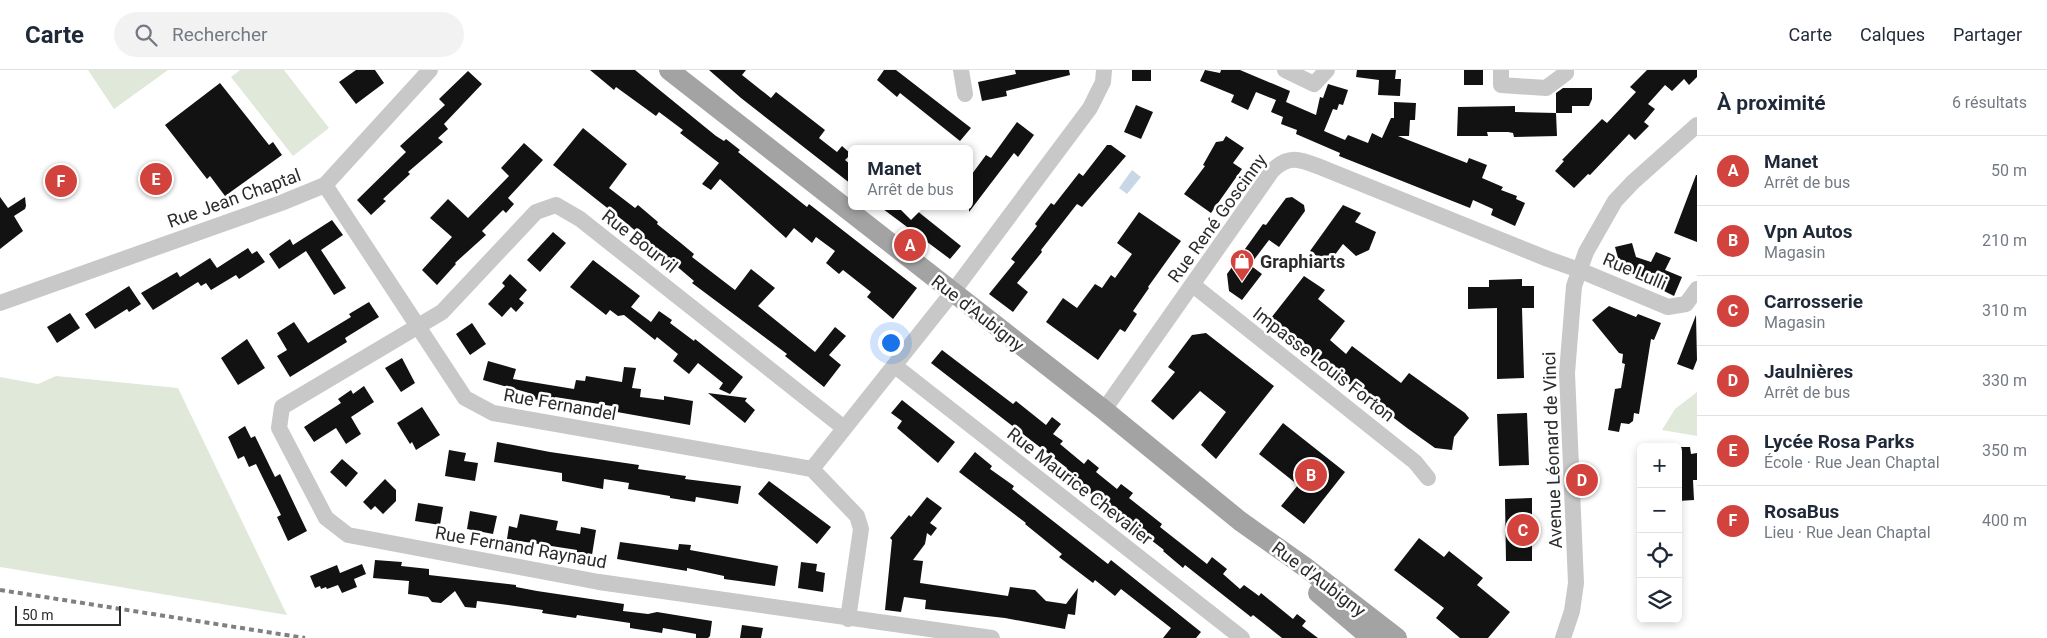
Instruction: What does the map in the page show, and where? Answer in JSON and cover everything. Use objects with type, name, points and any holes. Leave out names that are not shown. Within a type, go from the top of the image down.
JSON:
[{"type":"main road","name":"Rue d'Aubigny","points":[[669,70],[1104,410],[1240,521],[1299,576],[1371,638]]},
{"type":"main road","name":"Rue d'Aubigny","points":[[1240,521],[1305,567],[1397,638]]},
{"type":"street","name":"Rue Jean Chaptal","points":[[3,300],[281,203],[325,185],[430,70]]},
{"type":"street","points":[[961,70],[965,94]]},
{"type":"street","points":[[848,619],[861,529],[857,516],[812,469],[952,293],[1090,108],[1103,82],[1104,70]]},
{"type":"street","points":[[1285,70],[1314,84],[1327,70]]},
{"type":"street","points":[[1501,70],[1501,85],[1546,88],[1566,73],[1566,70]]},
{"type":"street","name":"Avenue Léonard de Vinci","points":[[1563,638],[1572,611],[1576,583],[1567,373],[1571,303],[1579,270],[1596,232],[1615,202],[1633,182],[1697,124]]},
{"type":"street","name":"Rue René Goscinny","points":[[1104,410],[1272,171],[1286,160],[1299,159],[1326,169],[1579,270]]},
{"type":"street","name":"Rue Fernandel","points":[[325,185],[466,398],[494,413],[812,469]]},
{"type":"street","name":"Rue Bourvil","points":[[418,328],[442,312],[536,212],[556,205],[580,219],[844,428]]},
{"type":"street","name":"Rue Lulli","points":[[1579,270],[1668,307],[1686,304],[1697,289]]},
{"type":"street","name":"Impasse Louis Forton","points":[[1193,285],[1414,462],[1428,478]]},
{"type":"street","name":"Rue Fernand Raynaud","points":[[418,328],[282,407],[279,428],[321,510],[326,518],[348,535],[599,582],[848,619],[992,638]]},
{"type":"street","name":"Rue Maurice Chevalier","points":[[894,366],[1242,638]]},
{"type":"shaded area","points":[[88,70],[168,70],[114,109]]},
{"type":"shaded area","points":[[240,70],[284,70],[329,128],[293,156],[231,77]]},
{"type":"shaded area","points":[[56,376],[178,388],[287,615],[0,567],[0,377],[38,384]]},
{"type":"shaded area","points":[[1697,392],[1697,436],[1662,430],[1675,409]]},
{"type":"water","points":[[1132,170],[1141,177],[1127,194],[1119,188]]},
{"type":"building","points":[[356,70],[375,70],[384,83],[356,104],[339,82]]},
{"type":"building","points":[[590,70],[635,70],[716,136],[724,141],[726,139],[740,150],[738,152],[807,207],[809,204],[917,288],[893,319],[867,297],[871,292],[843,270],[839,274],[826,263],[835,251],[816,237],[812,243],[794,228],[786,238],[720,179],[711,190],[702,184],[719,163],[680,133],[683,130],[659,112],[656,116],[616,87],[614,90]]},
{"type":"building","points":[[709,70],[746,70],[742,75],[771,98],[776,92],[825,130],[819,138],[837,152],[842,146],[848,151],[848,157],[845,160],[848,162],[848,182],[741,98]]},
{"type":"building","points":[[884,70],[896,70],[971,128],[960,141],[900,93],[897,97],[877,80]]},
{"type":"building","points":[[1015,70],[1069,70],[1070,75],[1006,91],[1007,96],[982,101],[978,82],[1016,74]]},
{"type":"building","points":[[1132,70],[1151,70],[1151,81],[1132,81]]},
{"type":"building","points":[[1205,70],[1220,73],[1221,70],[1240,70],[1290,91],[1286,102],[1316,115],[1320,97],[1323,98],[1328,84],[1348,90],[1343,105],[1339,104],[1337,110],[1333,109],[1324,131],[1345,140],[1348,135],[1368,143],[1372,133],[1382,138],[1391,118],[1394,118],[1394,102],[1416,103],[1415,120],[1410,120],[1409,136],[1398,136],[1467,163],[1469,158],[1487,165],[1482,178],[1503,187],[1501,190],[1517,196],[1516,199],[1525,203],[1515,226],[1491,215],[1493,209],[1473,200],[1470,208],[1339,156],[1340,153],[1296,134],[1297,130],[1281,124],[1283,117],[1271,112],[1276,100],[1256,92],[1248,110],[1231,102],[1234,95],[1200,81]]},
{"type":"building","points":[[1357,70],[1396,70],[1395,79],[1401,79],[1400,96],[1378,95],[1379,80],[1356,77]]},
{"type":"building","points":[[1464,70],[1483,70],[1483,85],[1464,85]]},
{"type":"building","points":[[1647,70],[1697,70],[1697,77],[1689,85],[1684,79],[1672,91],[1665,85],[1648,104],[1655,109],[1644,122],[1649,126],[1635,140],[1629,134],[1590,175],[1588,174],[1574,188],[1555,171],[1564,161],[1562,160],[1602,119],[1607,123],[1636,92],[1630,87]]},
{"type":"building","points":[[468,71],[482,84],[444,124],[448,129],[438,138],[443,142],[408,172],[410,174],[383,199],[386,201],[371,215],[357,200],[406,152],[400,146],[445,105],[439,99]]},
{"type":"building","points":[[220,83],[269,145],[273,142],[282,155],[225,196],[210,176],[207,179],[165,125]]},
{"type":"building","points":[[1563,88],[1592,88],[1592,99],[1589,106],[1572,106],[1572,113],[1556,113],[1556,93]]},
{"type":"building","points":[[1136,105],[1153,112],[1141,139],[1124,132]]},
{"type":"building","points":[[1515,106],[1515,112],[1556,113],[1557,136],[1514,137],[1513,133],[1508,132],[1487,132],[1488,136],[1457,136],[1458,107]]},
{"type":"building","points":[[1017,122],[1034,135],[1018,157],[1014,153],[973,207],[973,173],[986,155],[991,158]]},
{"type":"building","points":[[583,128],[627,164],[609,188],[635,208],[638,205],[658,222],[657,224],[694,254],[692,257],[735,290],[751,269],[775,288],[758,306],[815,352],[835,327],[846,336],[829,355],[841,365],[824,387],[785,356],[787,354],[692,283],[694,281],[625,222],[553,165]]},
{"type":"building","points":[[1226,136],[1244,148],[1233,163],[1242,169],[1211,213],[1184,194],[1205,166],[1203,165],[1216,142],[1223,141]]},
{"type":"building","points":[[524,143],[543,160],[508,198],[514,204],[506,213],[503,210],[482,231],[486,235],[455,263],[437,285],[422,270],[452,237],[430,218],[448,199],[468,218],[509,176],[501,168]]},
{"type":"building","points":[[1107,145],[1111,145],[1126,156],[1082,207],[1077,204],[1017,283],[1028,292],[1013,312],[989,294],[1015,262],[1011,259],[1037,226],[1035,224],[1051,203],[1054,205],[1079,173],[1083,176]]},
{"type":"building","points":[[1697,175],[1697,242],[1674,233]]},
{"type":"building","points":[[0,197],[8,208],[25,197],[26,206],[25,209],[14,216],[23,231],[0,249]]},
{"type":"building","points":[[1292,197],[1304,205],[1305,211],[1279,247],[1269,240],[1250,265],[1262,274],[1242,300],[1229,291],[1227,274],[1263,224],[1266,225],[1286,198]]},
{"type":"building","points":[[1343,205],[1361,213],[1355,222],[1376,232],[1369,250],[1356,256],[1343,244],[1328,264],[1310,251]]},
{"type":"building","points":[[884,210],[916,210],[961,246],[950,259]]},
{"type":"building","points":[[1139,212],[1181,241],[1133,311],[1137,314],[1125,332],[1120,329],[1098,360],[1046,322],[1063,298],[1077,308],[1095,284],[1102,288],[1111,275],[1115,278],[1132,254],[1117,243]]},
{"type":"building","points":[[332,220],[343,235],[321,250],[346,288],[334,295],[306,251],[279,269],[269,254],[290,239],[293,245]]},
{"type":"building","points":[[553,232],[566,243],[540,272],[527,260]]},
{"type":"building","points":[[1632,243],[1636,257],[1651,262],[1656,252],[1671,258],[1665,270],[1682,277],[1674,296],[1650,284],[1651,281],[1621,269],[1615,247]]},
{"type":"building","points":[[248,248],[252,254],[257,251],[265,262],[239,279],[236,275],[211,290],[206,283],[201,286],[198,282],[153,310],[141,293],[177,272],[180,277],[210,258],[217,268]]},
{"type":"building","points":[[593,260],[640,296],[631,307],[651,322],[659,311],[672,320],[670,323],[694,341],[695,339],[743,377],[730,394],[719,389],[723,383],[698,363],[689,374],[673,361],[678,354],[657,337],[655,340],[624,315],[618,316],[610,310],[606,315],[570,287]]},
{"type":"building","points":[[510,274],[527,290],[519,299],[524,303],[516,312],[511,307],[502,317],[488,304],[505,286],[502,283]]},
{"type":"building","points":[[1304,276],[1325,290],[1318,299],[1345,321],[1330,340],[1346,354],[1352,346],[1401,383],[1409,373],[1465,413],[1469,418],[1454,437],[1452,450],[1435,448],[1407,428],[1302,348],[1305,344],[1271,318]]},
{"type":"building","points":[[1522,279],[1522,286],[1534,286],[1534,308],[1522,308],[1524,378],[1497,379],[1497,308],[1468,309],[1468,287],[1489,287],[1489,280]]},
{"type":"building","points":[[129,286],[141,304],[129,312],[127,309],[95,329],[85,314]]},
{"type":"building","points":[[369,302],[379,317],[345,338],[347,342],[290,377],[277,356],[287,350],[277,333],[294,322],[308,343],[351,317],[349,314]]},
{"type":"building","points":[[1609,306],[1636,317],[1638,314],[1661,323],[1654,340],[1651,339],[1639,414],[1634,413],[1633,421],[1629,424],[1621,423],[1619,432],[1608,430],[1615,389],[1621,388],[1625,364],[1622,363],[1623,354],[1619,353],[1592,320]]},
{"type":"building","points":[[70,313],[80,328],[57,343],[47,327]]},
{"type":"building","points":[[1696,315],[1697,360],[1693,370],[1677,364]]},
{"type":"building","points":[[472,323],[486,344],[470,355],[456,334]]},
{"type":"building","points":[[1206,333],[1274,386],[1216,459],[1201,445],[1226,412],[1200,391],[1173,420],[1151,401],[1175,372],[1168,367],[1192,335]]},
{"type":"building","points":[[247,339],[265,368],[238,385],[221,358]]},
{"type":"building","points":[[942,350],[1013,404],[1016,401],[1046,425],[1052,417],[1061,424],[1053,434],[1063,441],[1060,444],[1084,464],[1088,459],[1099,468],[1096,472],[1117,489],[1121,484],[1133,493],[1129,498],[1162,524],[1160,527],[1207,564],[1212,557],[1227,569],[1223,574],[1240,589],[1244,585],[1259,596],[1261,593],[1293,619],[1297,614],[1306,621],[1302,626],[1318,638],[1282,638],[1253,615],[1251,617],[1185,565],[1183,568],[1164,550],[1064,473],[1067,468],[931,363]]},
{"type":"building","points":[[402,358],[415,383],[401,392],[385,368]]},
{"type":"building","points":[[488,361],[516,369],[513,379],[574,389],[576,380],[585,381],[586,376],[622,382],[624,367],[636,368],[632,388],[641,389],[640,397],[664,400],[664,396],[693,401],[690,425],[617,412],[618,407],[555,397],[554,403],[528,398],[529,393],[483,380]]},
{"type":"building","points":[[364,386],[374,402],[351,417],[361,434],[346,444],[336,428],[314,442],[304,427],[341,403],[338,399],[351,390],[353,394]]},
{"type":"building","points":[[708,393],[747,398],[745,401],[755,410],[745,423]]},
{"type":"building","points":[[902,400],[955,442],[938,463],[897,428],[902,421],[891,413]]},
{"type":"building","points":[[422,407],[440,435],[416,450],[397,423]]},
{"type":"building","points":[[1527,413],[1529,465],[1499,466],[1497,414]]},
{"type":"building","points":[[1283,423],[1345,472],[1304,524],[1281,506],[1298,485],[1259,454]]},
{"type":"building","points":[[245,426],[251,438],[255,436],[275,477],[280,474],[307,531],[288,541],[277,517],[281,515],[256,464],[249,467],[244,456],[238,459],[228,437]]},
{"type":"building","points":[[497,442],[639,465],[638,469],[686,476],[685,479],[741,486],[738,504],[696,497],[695,502],[670,498],[670,496],[628,489],[629,483],[604,479],[603,489],[562,481],[562,473],[494,462]]},
{"type":"building","points":[[1682,447],[1690,447],[1691,454],[1697,453],[1697,480],[1693,480],[1694,500],[1682,501]]},
{"type":"building","points":[[449,450],[466,453],[464,461],[478,463],[475,481],[445,476]]},
{"type":"building","points":[[975,452],[992,466],[990,469],[1014,486],[1012,489],[1108,564],[1111,560],[1201,632],[1196,638],[1163,638],[1171,628],[1121,589],[1115,596],[1095,580],[1093,583],[1059,557],[1062,554],[1026,523],[959,472]]},
{"type":"building","points":[[342,459],[358,473],[346,487],[330,472]]},
{"type":"building","points":[[385,479],[396,490],[396,501],[383,514],[375,506],[371,510],[363,502]]},
{"type":"building","points":[[769,481],[831,527],[817,544],[758,494]]},
{"type":"building","points":[[927,497],[942,508],[930,523],[937,528],[931,536],[927,533],[925,544],[913,560],[923,561],[920,583],[1008,596],[1010,587],[1035,590],[1046,601],[1066,604],[1078,588],[1075,615],[1068,614],[1065,629],[1005,618],[925,609],[926,600],[904,597],[901,612],[885,610],[892,540],[890,538],[909,515],[911,517]]},
{"type":"building","points":[[1532,498],[1532,561],[1506,561],[1505,499]]},
{"type":"building","points":[[418,503],[443,507],[440,525],[415,521]]},
{"type":"building","points":[[470,511],[497,516],[493,534],[467,529]]},
{"type":"building","points":[[520,514],[558,521],[556,530],[580,534],[581,527],[596,530],[592,555],[577,552],[577,550],[507,539],[509,526],[517,528]]},
{"type":"building","points":[[1419,538],[1444,557],[1449,551],[1483,578],[1477,585],[1510,612],[1488,638],[1460,638],[1436,618],[1444,608],[1394,570]]},
{"type":"building","points":[[620,542],[678,550],[679,544],[691,545],[690,550],[778,566],[775,586],[724,579],[724,576],[687,568],[687,571],[617,559]]},
{"type":"building","points":[[375,560],[402,562],[401,566],[429,569],[429,575],[516,585],[516,587],[537,591],[624,604],[623,611],[648,614],[657,612],[712,621],[710,636],[708,638],[696,638],[696,634],[663,628],[662,633],[630,628],[630,623],[577,615],[576,618],[542,613],[543,610],[477,601],[476,608],[465,607],[455,591],[441,603],[432,602],[428,597],[408,594],[409,581],[373,578]]},
{"type":"building","points":[[801,562],[817,564],[816,571],[825,573],[823,592],[798,588]]},
{"type":"building","points":[[362,564],[366,574],[354,579],[357,587],[342,593],[338,585],[327,589],[326,587],[321,589],[320,586],[315,588],[310,576],[337,565],[340,573]]},
{"type":"building","points":[[742,625],[763,628],[761,638],[740,638]]},
{"type":"railway","points":[[0,590],[305,638]]},
{"type":"place","name":"Lycée Rosa Parks","points":[[156,179]]},
{"type":"place","name":"RosaBus","points":[[61,181]]},
{"type":"place","name":"Manet","points":[[910,245]]},
{"type":"place","name":"Graphiarts","points":[[1242,282]]},
{"type":"place","name":"Vpn Autos","points":[[1311,475]]},
{"type":"place","name":"Jaulnières","points":[[1582,480]]},
{"type":"place","name":"Carrosserie","points":[[1523,530]]}]
